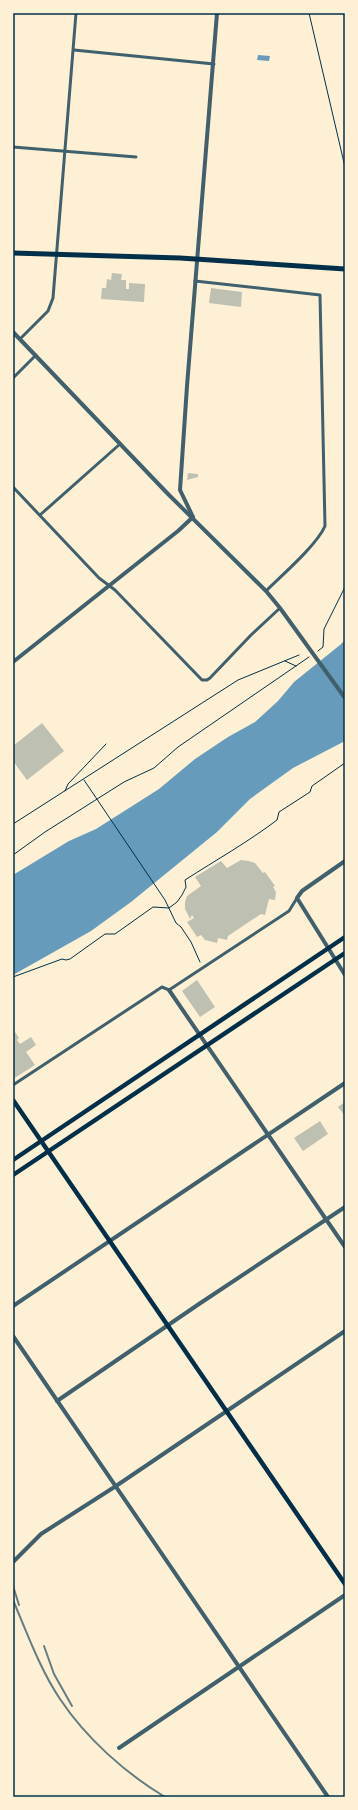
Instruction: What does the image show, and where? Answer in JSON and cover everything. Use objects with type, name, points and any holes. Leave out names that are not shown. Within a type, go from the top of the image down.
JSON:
[{"type":"main road","points":[[13,252],[197,260],[345,269]]},
{"type":"main road","points":[[13,1160],[345,937]]},
{"type":"main road","points":[[13,1175],[345,954]]},
{"type":"main road","points":[[13,1100],[345,1584]]},
{"type":"street","points":[[20,339],[50,309],[53,298],[76,13]]},
{"type":"street","points":[[192,517],[180,490],[195,281],[217,13]]},
{"type":"street","points":[[74,50],[214,64]]},
{"type":"street","points":[[13,147],[136,157]]},
{"type":"street","points":[[195,281],[320,295],[324,526],[322,532],[310,546],[266,591]]},
{"type":"street","points":[[13,332],[168,494],[266,591],[345,698]]},
{"type":"street","points":[[13,378],[36,356]]},
{"type":"street","points":[[40,515],[120,444]]},
{"type":"street","points":[[13,487],[100,578],[110,586],[204,681],[210,678],[251,635],[280,608]]},
{"type":"street","points":[[13,662],[178,531],[192,517]]},
{"type":"street","points":[[169,990],[289,911],[302,890],[345,860]]},
{"type":"street","points":[[297,898],[345,975]]},
{"type":"street","points":[[13,1085],[162,987],[169,990],[345,1247]]},
{"type":"street","points":[[13,1306],[109,1240],[345,1083]]},
{"type":"street","points":[[58,1401],[345,1207]]},
{"type":"street","points":[[13,1562],[41,1534],[116,1486],[226,1410],[345,1331]]},
{"type":"street","points":[[13,1336],[240,1666],[328,1797]]},
{"type":"street","points":[[119,1748],[345,1595]]},
{"type":"path","points":[[309,13],[345,167]]},
{"type":"path","points":[[13,855],[45,832],[124,782],[154,768],[178,747],[323,647],[324,629],[345,587]]},
{"type":"path","points":[[13,824],[84,780],[238,680],[299,655]]},
{"type":"path","points":[[284,661],[297,666]]},
{"type":"path","points":[[65,792],[68,784],[106,744]]},
{"type":"path","points":[[13,977],[62,958],[66,960],[70,959],[105,934],[115,934],[153,907],[168,908],[177,902],[182,895],[186,887],[185,880],[254,837],[277,820],[279,812],[310,792],[312,786],[345,763]]},
{"type":"path","points":[[84,780],[165,900],[176,923],[181,927],[191,942],[202,969]]},
{"type":"water","points":[[258,55],[270,56],[269,61],[257,60]]},
{"type":"water","points":[[345,640],[345,741],[293,768],[250,799],[217,832],[131,902],[91,931],[13,975],[13,875],[69,841],[96,829],[159,789],[195,759],[228,737],[255,722],[278,701],[294,682]]},
{"type":"building","points":[[112,273],[122,274],[121,280],[126,280],[126,289],[129,289],[129,283],[145,284],[144,302],[101,299],[102,288],[106,288],[107,279],[111,280]]},
{"type":"building","points":[[211,288],[242,292],[241,307],[209,303]]},
{"type":"building","points":[[188,473],[198,474],[198,477],[187,480]]},
{"type":"building","points":[[42,723],[64,751],[27,780],[13,761],[13,746]]},
{"type":"building","points":[[241,860],[255,863],[263,873],[265,872],[275,886],[273,887],[276,892],[275,900],[269,899],[265,915],[261,914],[228,936],[227,940],[218,938],[217,943],[205,940],[201,935],[197,937],[187,922],[194,918],[192,915],[190,919],[185,909],[187,896],[201,886],[195,877],[221,861],[227,868]]},
{"type":"building","points":[[197,980],[215,1007],[200,1017],[182,991]]},
{"type":"building","points":[[13,1029],[19,1038],[17,1040],[20,1044],[31,1037],[36,1045],[26,1052],[35,1065],[13,1079]]},
{"type":"building","points":[[345,1102],[345,1116],[338,1107]]},
{"type":"building","points":[[320,1121],[328,1134],[303,1151],[294,1138]]},
{"type":"railway","points":[[13,1586],[19,1605]]},
{"type":"railway","points":[[13,1600],[46,1676],[70,1713],[107,1754],[135,1777],[165,1797]]},
{"type":"railway","points":[[44,1646],[54,1674],[72,1706]]}]
